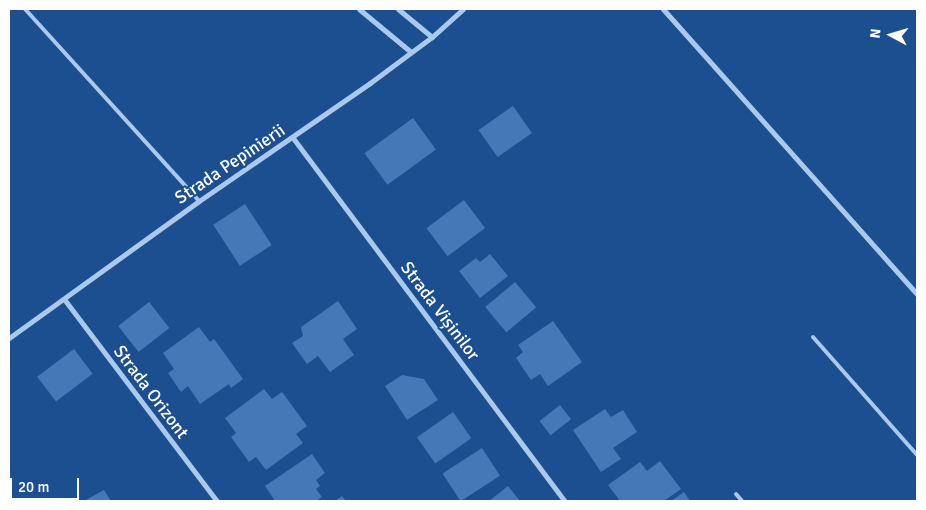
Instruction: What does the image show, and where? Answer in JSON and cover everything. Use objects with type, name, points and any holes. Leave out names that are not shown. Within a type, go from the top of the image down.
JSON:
[{"type":"street","points":[[359,9],[411,52]]},
{"type":"street","points":[[398,9],[432,37]]},
{"type":"street","name":"Strada Pepinierii","points":[[9,338],[199,200],[294,138],[432,37],[463,9]]},
{"type":"street","points":[[663,9],[917,294]]},
{"type":"street","name":"Strada Vișinilor","points":[[294,138],[565,501]]},
{"type":"street","name":"Strada Orizont","points":[[64,299],[217,501]]},
{"type":"lane","points":[[25,9],[199,200]]},
{"type":"lane","points":[[813,337],[917,455]]},
{"type":"lane","points":[[736,494],[742,501]]},
{"type":"building","points":[[513,106],[532,133],[498,157],[479,130]]},
{"type":"building","points":[[413,118],[436,150],[387,185],[364,153]]},
{"type":"building","points":[[464,200],[485,228],[448,256],[426,228]]},
{"type":"building","points":[[245,204],[272,245],[240,266],[213,225]]},
{"type":"building","points":[[490,254],[508,276],[480,298],[459,271],[476,258],[480,262]]},
{"type":"building","points":[[515,282],[536,307],[506,332],[485,307]]},
{"type":"building","points":[[338,301],[357,329],[343,339],[354,355],[330,372],[318,356],[307,364],[292,343],[303,336],[301,327]]},
{"type":"building","points":[[149,302],[169,328],[139,352],[118,326]]},
{"type":"building","points":[[553,321],[582,362],[548,386],[540,374],[531,380],[516,358],[523,352],[518,345]]},
{"type":"building","points":[[199,327],[210,342],[214,339],[243,379],[231,388],[229,384],[200,404],[188,386],[181,392],[168,373],[174,369],[163,353]]},
{"type":"building","points":[[74,349],[93,374],[56,401],[37,377]]},
{"type":"building","points":[[402,375],[424,379],[438,400],[407,420],[385,386]]},
{"type":"building","points":[[264,389],[272,399],[282,392],[307,426],[296,434],[303,443],[266,470],[256,457],[249,462],[231,437],[236,433],[225,418]]},
{"type":"building","points":[[560,405],[571,419],[551,435],[540,421]]},
{"type":"building","points":[[605,409],[611,417],[623,410],[637,432],[613,448],[621,459],[601,472],[573,430]]},
{"type":"building","points":[[453,412],[471,438],[435,463],[417,437]]},
{"type":"building","points":[[482,448],[500,476],[460,501],[443,474]]},
{"type":"building","points":[[312,454],[325,473],[316,480],[320,486],[316,489],[322,497],[316,501],[275,501],[265,486]]},
{"type":"building","points":[[660,461],[681,489],[664,501],[620,501],[608,485],[640,462],[647,471]]},
{"type":"building","points":[[508,486],[520,501],[489,501]]},
{"type":"building","points":[[104,490],[111,501],[84,501]]},
{"type":"building","points":[[684,492],[690,501],[671,501]]},
{"type":"building","points":[[342,496],[346,501],[335,501]]}]
